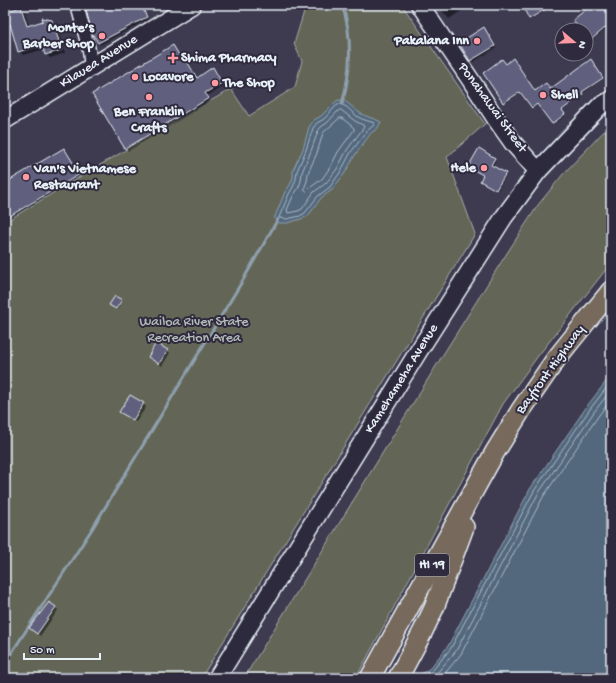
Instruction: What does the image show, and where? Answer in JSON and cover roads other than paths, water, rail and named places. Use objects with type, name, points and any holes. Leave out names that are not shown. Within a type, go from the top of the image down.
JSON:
[{"type":"main road","name":"Kilauea Avenue","points":[[5,120],[192,5]]},
{"type":"main road","name":"Ponahawai Street","points":[[420,5],[496,119],[514,143],[538,170]]},
{"type":"main road","name":"Kamehameha Avenue","points":[[217,678],[422,345],[504,218],[538,170],[599,107],[611,100]]},
{"type":"main road","name":"Bayfront Highway","points":[[370,678],[495,452],[556,359],[611,291]]},
{"type":"main road","name":"Bayfront Highway","points":[[398,678],[434,608],[469,512],[495,452]]},
{"type":"street","points":[[77,5],[93,66]]},
{"type":"water","points":[[338,100],[345,101],[362,114],[381,122],[355,155],[345,173],[332,190],[321,198],[308,216],[287,223],[280,223],[274,219],[285,192],[293,178],[293,170],[303,149],[309,127],[314,120],[321,116]]},
{"type":"water","points":[[611,375],[611,678],[415,678],[430,668],[448,646],[530,489],[587,406]]},
{"type":"waterway","points":[[342,5],[348,29],[350,54],[342,104]]},
{"type":"waterway","points":[[5,663],[92,529],[243,280],[278,219]]},
{"type":"place","name":"Monte’s Barber Shop","points":[[102,36]]},
{"type":"place","name":"Pakalana Inn","points":[[477,41]]},
{"type":"place","name":"Shima Pharmacy","points":[[173,58]]},
{"type":"place","name":"Locavore","points":[[135,77]]},
{"type":"place","name":"The Shop","points":[[215,83]]},
{"type":"place","name":"Shell","points":[[543,95]]},
{"type":"place","name":"Ben Franklin Crafts","points":[[149,97]]},
{"type":"place","name":"Hele","points":[[484,168]]},
{"type":"place","name":"Van's Vietnamese Restaurant","points":[[26,177]]},
{"type":"park label","name":"Wailoa River State Recreation Area","points":[[194,330]]}]
